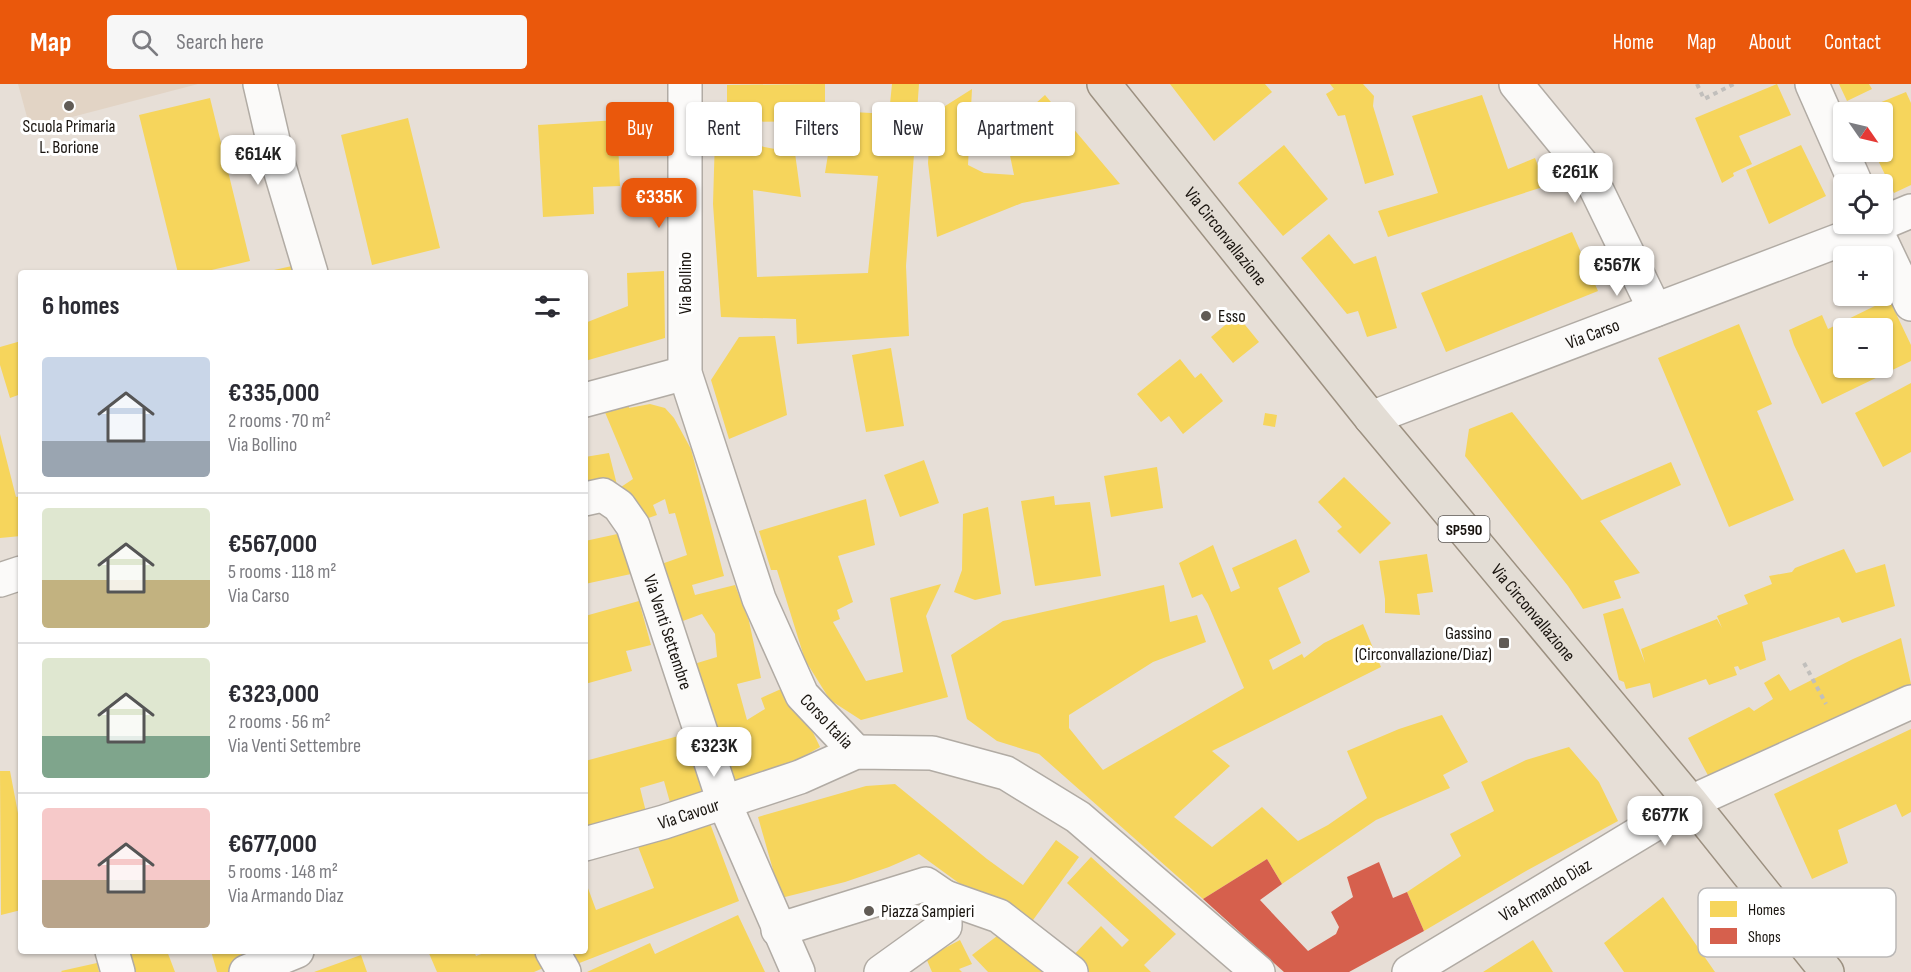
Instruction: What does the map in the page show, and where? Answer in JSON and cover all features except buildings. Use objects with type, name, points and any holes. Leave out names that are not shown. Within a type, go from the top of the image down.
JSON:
[{"type":"main road","name":"Via Circonvallazione","points":[[1104,84],[1371,418],[1691,802],[1760,888]]},
{"type":"main road","name":"Via Circonvallazione","points":[[1815,957],[1827,972]]},
{"type":"street","points":[[260,84],[279,166],[310,270]]},
{"type":"street","name":"Via Bollino","points":[[685,84],[685,374]]},
{"type":"street","points":[[1516,84],[1588,172],[1655,310]]},
{"type":"street","points":[[1812,84],[1852,174]]},
{"type":"street","name":"Via Carso","points":[[1893,218],[1911,211]]},
{"type":"street","name":"Via Carso","points":[[1371,418],[1852,234]]},
{"type":"street","points":[[1882,234],[1911,304]]},
{"type":"street","points":[[588,399],[685,374]]},
{"type":"street","name":"Corso Italia","points":[[685,374],[759,599],[801,695],[856,752],[932,753],[1006,772],[1078,817],[1258,972]]},
{"type":"street","name":"Via Venti Settembre","points":[[588,498],[603,495],[619,506],[633,526],[724,802],[778,930]]},
{"type":"street","points":[[0,580],[18,574]]},
{"type":"street","name":"Via Armando Diaz","points":[[1408,972],[1691,802],[1911,702]]},
{"type":"street","name":"Via Cavour","points":[[588,843],[664,822],[800,777],[856,752]]},
{"type":"street","points":[[798,972],[778,930],[926,884],[945,897],[999,915],[1071,972]]},
{"type":"street","points":[[881,972],[945,926],[945,897]]},
{"type":"street","points":[[113,954],[118,972]]},
{"type":"street","points":[[246,972],[290,954]]},
{"type":"path","points":[[1697,84],[1704,99],[1734,84]]},
{"type":"path","points":[[1804,663],[1842,734]]},
{"type":"shaded area","name":"Scuola Primaria L. Borione","points":[[18,84],[198,84],[30,128]]},
{"type":"place","name":"Scuola Primaria L. Borione","points":[[69,106]]},
{"type":"place","name":"Esso","points":[[1206,316]]},
{"type":"place","name":"Gassino (Circonvallazione/Diaz)","points":[[1504,643]]},
{"type":"place","name":"Piazza Sampieri","points":[[869,911]]}]
